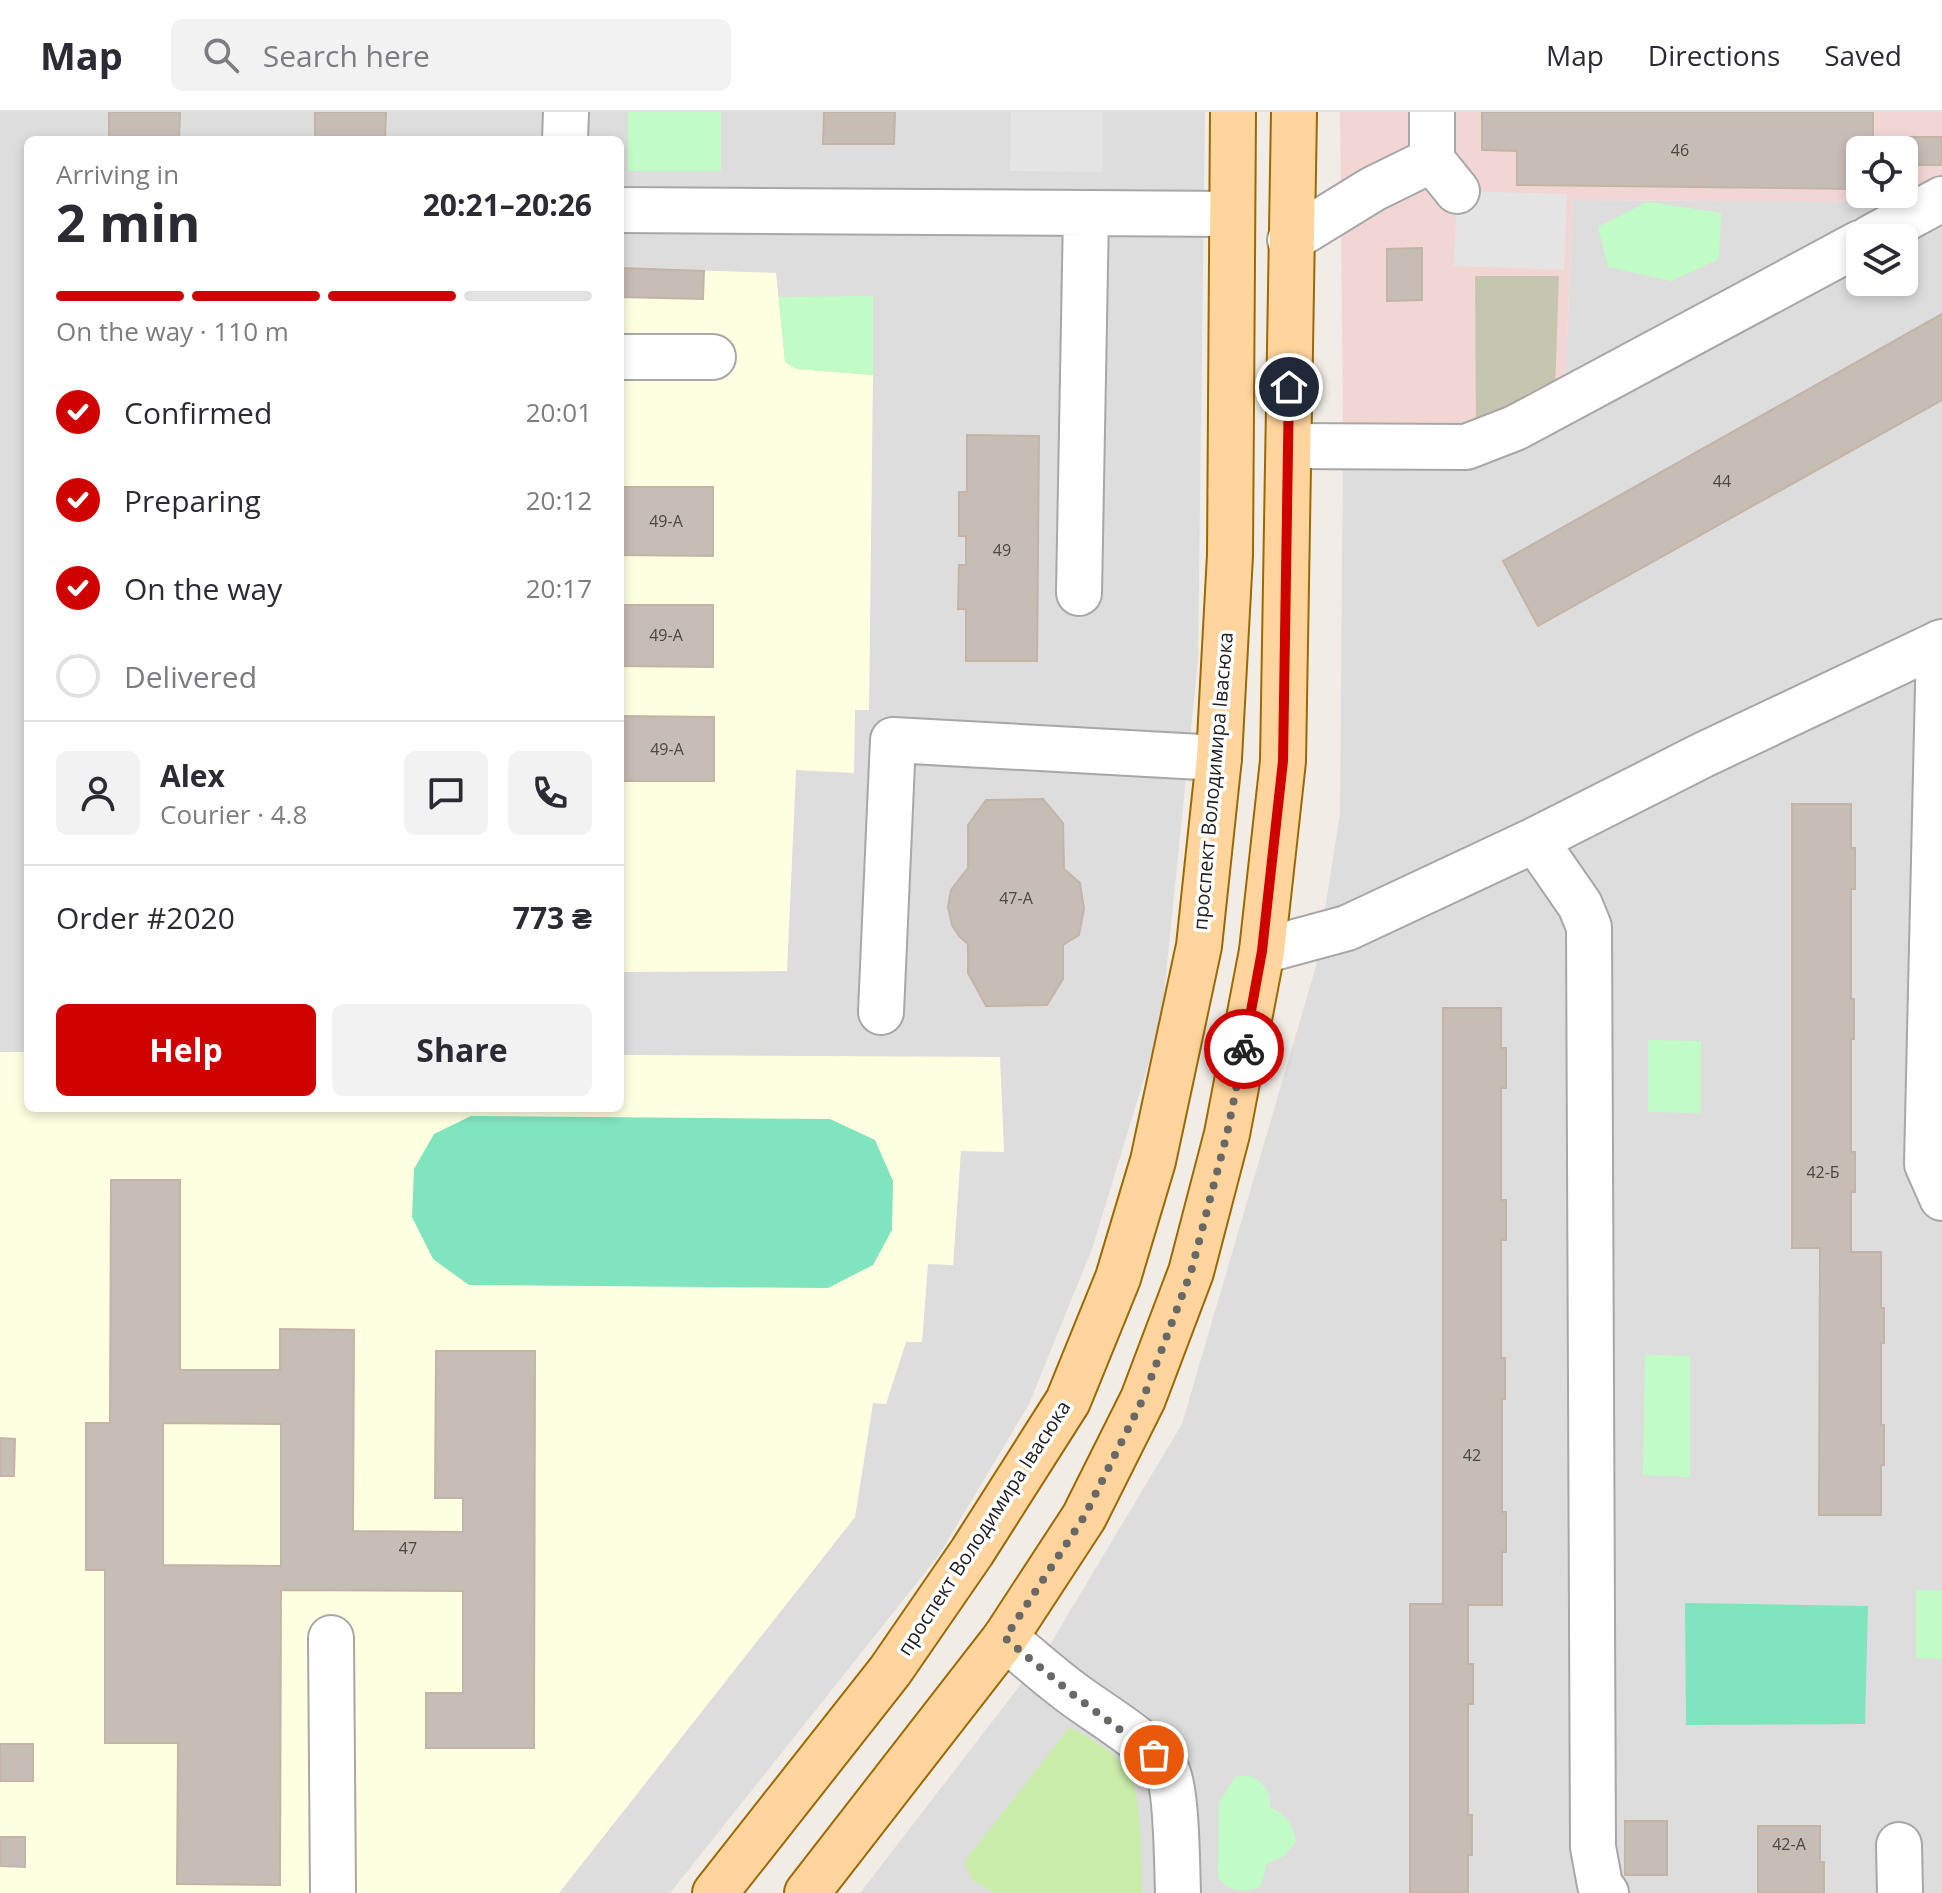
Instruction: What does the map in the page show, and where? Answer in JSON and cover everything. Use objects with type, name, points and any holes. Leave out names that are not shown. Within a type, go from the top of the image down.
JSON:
[{"type":"main road","name":"проспект Володимира Івасюка","points":[[715,1893],[890,1671],[972,1552],[1068,1401],[1118,1278],[1153,1161],[1199,946],[1219,758],[1230,555],[1233,112]]},
{"type":"main road","points":[[807,1893],[1005,1638],[1084,1517],[1143,1399],[1191,1272],[1227,1134],[1262,951],[1283,761],[1294,112]]},
{"type":"lane","points":[[565,136],[566,112]]},
{"type":"lane","points":[[1290,240],[1373,189],[1444,176],[1432,112]]},
{"type":"lane","points":[[1896,224],[1942,199]]},
{"type":"lane","points":[[624,210],[1232,214]]},
{"type":"lane","points":[[1079,593],[1086,213]]},
{"type":"lane","points":[[1289,446],[1466,447],[1515,428],[1846,251]]},
{"type":"lane","points":[[624,357],[713,357]]},
{"type":"lane","points":[[1262,951],[1347,928],[1940,643],[1927,1164],[1942,1198]]},
{"type":"lane","points":[[881,1012],[893,740],[1219,758]]},
{"type":"lane","points":[[1535,840],[1580,905],[1589,927],[1593,1847],[1600,1885],[1606,1893]]},
{"type":"lane","points":[[331,1638],[333,1893]]},
{"type":"lane","points":[[1005,1638],[1071,1693],[1131,1735],[1168,1772],[1173,1801],[1178,1893]]},
{"type":"lane","points":[[1899,1845],[1900,1893]]},
{"type":"shaded area","points":[[0,112],[1205,112],[1198,660],[1161,1023],[1092,1249],[1029,1404],[939,1555],[670,1893],[0,1893]]},
{"type":"shaded area","points":[[1011,112],[1103,112],[1103,172],[1010,171]]},
{"type":"shaded area","points":[[1340,112],[1942,112],[1942,178],[1918,188],[1918,136],[1846,136],[1846,202],[1573,200],[1565,387],[1470,440],[1343,438]]},
{"type":"shaded area","points":[[1942,178],[1942,1893],[860,1893],[1045,1653],[1182,1424],[1316,966],[1340,814],[1343,438],[1565,387],[1573,200],[1846,202],[1846,208],[1918,208],[1918,188]]},
{"type":"shaded area","points":[[1457,191],[1567,194],[1564,270],[1454,266]]},
{"type":"shaded area","points":[[624,268],[776,273],[785,362],[796,369],[873,375],[869,710],[855,710],[854,773],[796,770],[787,971],[624,972]]},
{"type":"shaded area","points":[[1475,276],[1559,276],[1555,392],[1476,434]]},
{"type":"shaded area","points":[[0,1052],[24,1052],[24,1112],[624,1112],[624,1055],[1000,1057],[1004,1152],[961,1151],[953,1265],[928,1264],[922,1342],[906,1342],[886,1404],[873,1403],[855,1517],[559,1893],[0,1893]]},
{"type":"green space","points":[[628,112],[721,112],[721,171],[628,171]]},
{"type":"green space","points":[[1647,202],[1721,213],[1719,259],[1671,281],[1608,267],[1598,227]]},
{"type":"green space","points":[[873,296],[873,375],[796,369],[785,362],[779,297]]},
{"type":"green space","points":[[1648,1040],[1701,1041],[1701,1113],[1648,1112]]},
{"type":"green space","points":[[471,1116],[830,1119],[875,1140],[893,1181],[892,1230],[873,1265],[828,1288],[469,1285],[433,1259],[412,1217],[414,1169],[434,1134]]},
{"type":"green space","points":[[1645,1355],[1690,1356],[1690,1477],[1643,1475]]},
{"type":"green space","points":[[1916,1590],[1942,1590],[1942,1659],[1916,1658]]},
{"type":"green space","points":[[1685,1603],[1868,1606],[1865,1724],[1686,1725]]},
{"type":"green space","points":[[1070,1727],[1114,1755],[1132,1778],[1140,1828],[1142,1893],[995,1893],[972,1880],[964,1862]]},
{"type":"green space","points":[[1249,1775],[1265,1788],[1270,1807],[1288,1820],[1296,1841],[1285,1855],[1267,1864],[1261,1886],[1238,1890],[1228,1887],[1218,1878],[1219,1803],[1235,1777]]},
{"type":"building","points":[[109,112],[180,112],[179,136],[109,136]]},
{"type":"building","points":[[315,112],[386,112],[385,136],[315,136]]},
{"type":"building","points":[[824,112],[895,112],[894,144],[823,144]]},
{"type":"building","points":[[1482,112],[1873,112],[1873,136],[1846,136],[1846,189],[1517,185],[1517,151],[1482,150]]},
{"type":"building","points":[[1918,137],[1942,137],[1942,165],[1918,165]]},
{"type":"building","points":[[1422,248],[1422,300],[1387,301],[1387,249]]},
{"type":"building","points":[[624,268],[704,271],[703,299],[624,297]]},
{"type":"building","points":[[1942,314],[1942,400],[1538,626],[1503,561]]},
{"type":"building","points":[[967,435],[1039,436],[1037,661],[966,661],[966,609],[958,609],[959,565],[966,565],[966,536],[959,536],[959,492],[967,492]]},
{"type":"building","points":[[624,487],[713,487],[713,556],[624,555]]},
{"type":"building","points":[[624,605],[713,605],[713,667],[624,666]]},
{"type":"building","points":[[624,716],[714,717],[714,781],[624,781]]},
{"type":"building","points":[[1043,799],[1063,823],[1064,869],[1080,883],[1084,909],[1079,935],[1063,945],[1063,979],[1047,1005],[986,1006],[968,973],[968,944],[952,925],[948,907],[951,890],[968,868],[968,825],[986,800]]},
{"type":"building","points":[[1792,804],[1851,804],[1855,889],[1851,889],[1854,1039],[1851,1039],[1851,1152],[1855,1152],[1855,1192],[1851,1192],[1851,1252],[1881,1252],[1884,1343],[1881,1343],[1881,1425],[1884,1425],[1884,1465],[1881,1465],[1881,1515],[1819,1515],[1820,1248],[1792,1248]]},
{"type":"building","points":[[1443,1008],[1501,1008],[1501,1048],[1506,1048],[1506,1088],[1501,1088],[1501,1200],[1506,1200],[1506,1240],[1501,1240],[1501,1358],[1505,1358],[1502,1512],[1506,1512],[1506,1552],[1502,1552],[1502,1605],[1468,1605],[1468,1664],[1473,1664],[1473,1704],[1468,1704],[1468,1815],[1472,1815],[1472,1855],[1468,1855],[1468,1893],[1410,1893],[1410,1604],[1443,1604]]},
{"type":"building","points":[[111,1180],[180,1180],[180,1370],[280,1370],[280,1329],[354,1330],[353,1531],[463,1532],[463,1498],[435,1498],[436,1351],[535,1351],[534,1748],[426,1748],[426,1693],[463,1693],[463,1591],[281,1590],[280,1885],[177,1884],[178,1743],[105,1743],[105,1570],[86,1570],[86,1423],[110,1423]],"holes":[[[163,1423],[281,1424],[281,1566],[163,1565]]]},
{"type":"building","points":[[0,1438],[15,1439],[14,1476],[0,1476]]},
{"type":"building","points":[[0,1744],[33,1744],[33,1781],[0,1781]]},
{"type":"building","points":[[1625,1821],[1667,1821],[1667,1875],[1625,1875]]},
{"type":"building","points":[[1758,1826],[1820,1826],[1824,1893],[1758,1893]]},
{"type":"building","points":[[0,1837],[25,1837],[25,1867],[0,1866]]},
{"type":"way so far","points":[[1154,1755],[1071,1693],[1005,1638],[1084,1517],[1143,1399],[1191,1272],[1227,1134],[1244,1049]]},
{"type":"route","points":[[1244,1049],[1262,951],[1283,761],[1289,387]]}]
